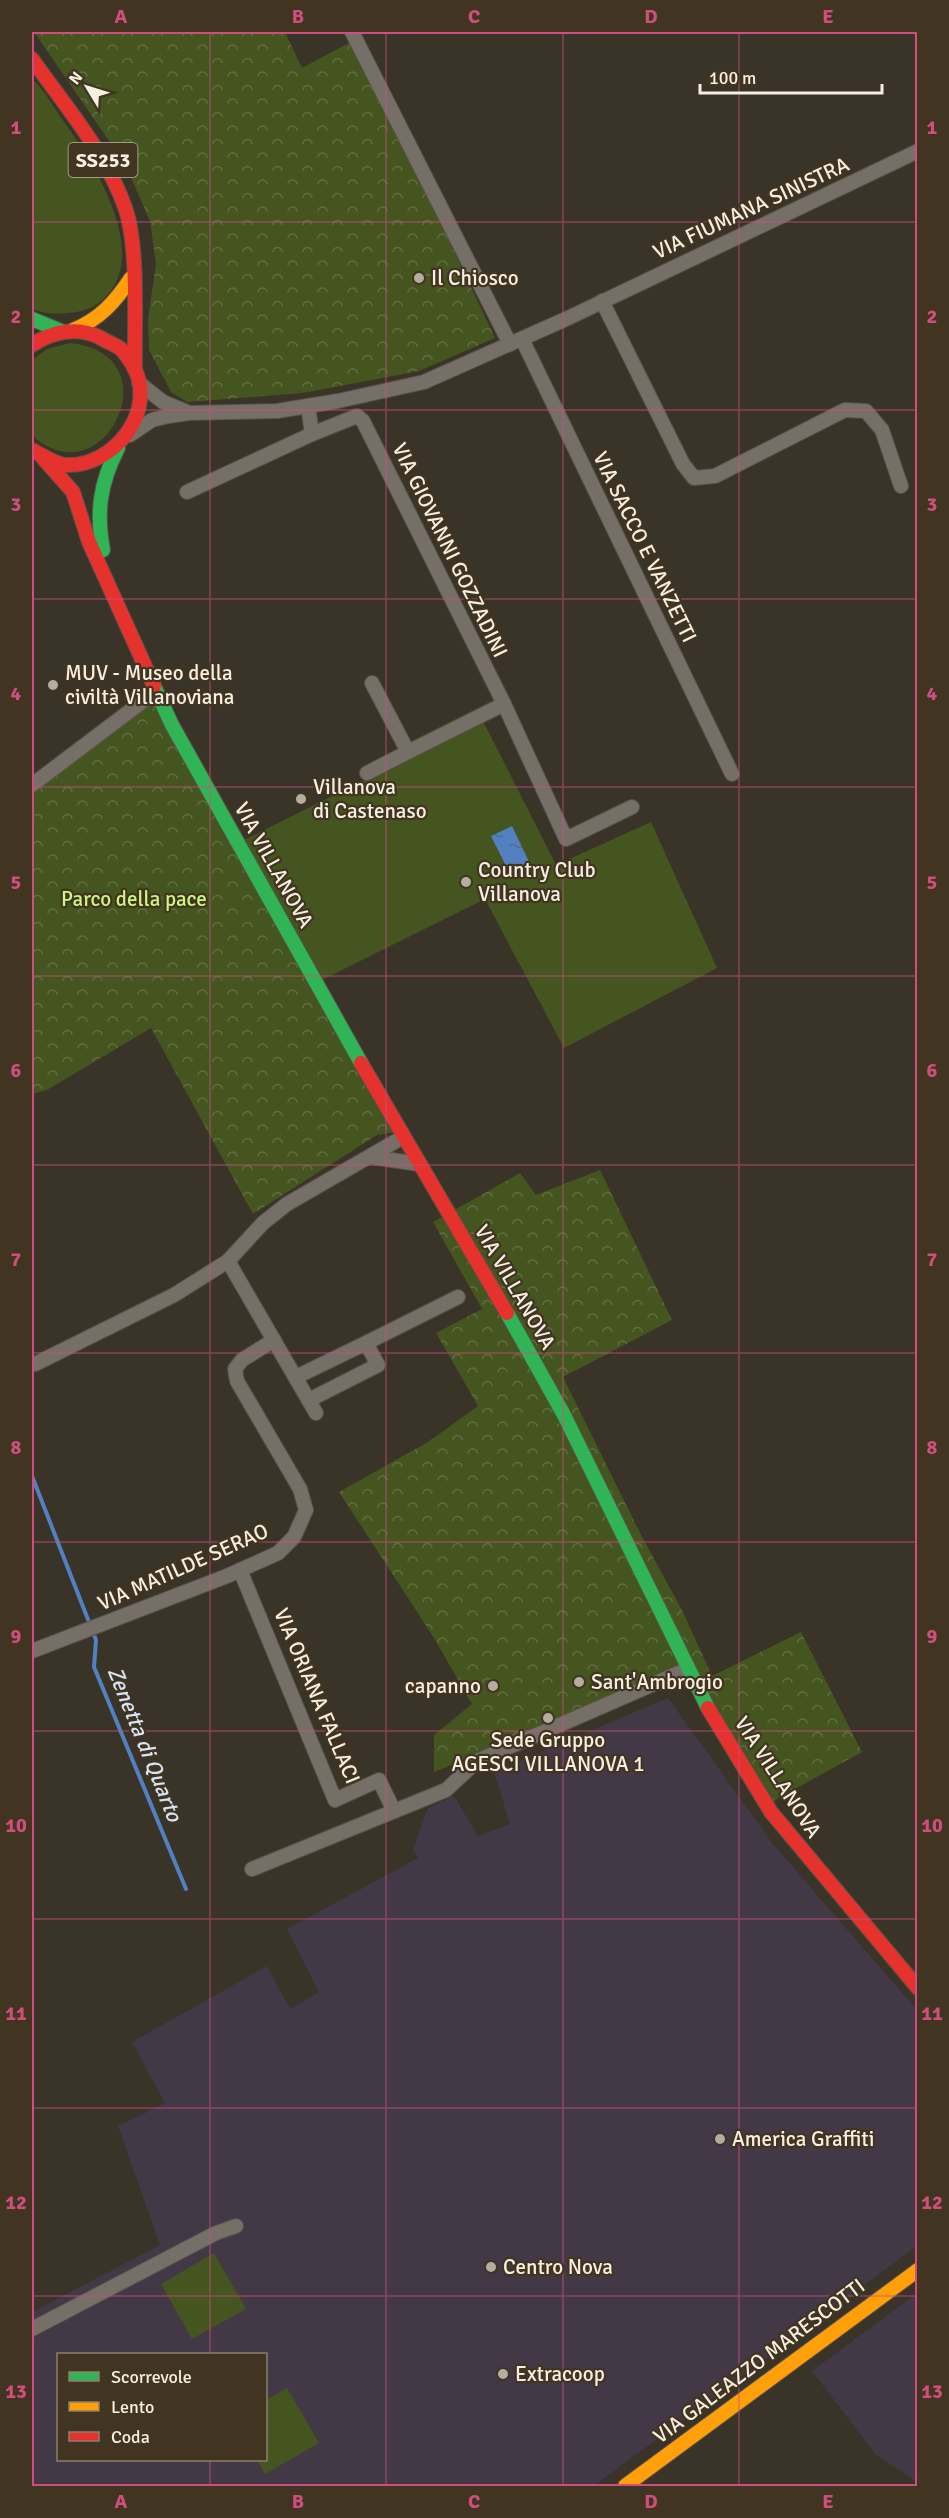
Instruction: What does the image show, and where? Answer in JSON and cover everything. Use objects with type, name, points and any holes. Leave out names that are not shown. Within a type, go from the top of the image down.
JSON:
[{"type":"main road","name":"SS253","points":[[32,59],[104,161],[120,195],[132,244],[130,278],[139,411],[128,436],[118,448],[98,460],[74,465],[36,456]]},
{"type":"main road","name":"SS253","points":[[32,345],[46,336],[85,326],[110,309],[130,278]]},
{"type":"main road","points":[[32,320],[67,331],[99,335],[120,349],[137,377]]},
{"type":"main road","name":"VIA VILLANOVA","points":[[110,584],[97,516],[97,501],[106,470],[118,448]]},
{"type":"main road","name":"VIA VILLANOVA","points":[[36,456],[74,492],[89,542],[110,584],[155,692],[403,1137],[564,1415],[705,1702],[771,1812],[801,1851],[918,1988]]},
{"type":"main road","name":"VIA GALEAZZO MARESCOTTI","points":[[625,2487],[918,2270]]},
{"type":"street","name":"VIA SACCO E VANZETTI","points":[[352,32],[516,342],[732,774]]},
{"type":"street","name":"VIA FIUMANA SINISTRA","points":[[128,436],[153,420],[189,413],[237,414],[308,406],[424,382],[516,342],[918,151]]},
{"type":"street","points":[[602,301],[683,464],[694,478],[715,476],[845,410],[866,411],[882,430],[901,486]]},
{"type":"street","name":"VIA FIUMANA SINISTRA","points":[[137,377],[163,402],[189,413]]},
{"type":"street","points":[[187,492],[312,434],[308,406]]},
{"type":"street","name":"VIA GIOVANNI GOZZADINI","points":[[312,434],[357,416],[363,421],[504,704],[566,839],[632,807]]},
{"type":"street","points":[[372,682],[408,752]]},
{"type":"street","points":[[32,785],[155,692]]},
{"type":"street","points":[[367,773],[504,704]]},
{"type":"street","points":[[33,1363],[174,1295],[228,1261],[263,1223],[287,1204],[403,1137]]},
{"type":"street","points":[[371,1157],[419,1164]]},
{"type":"street","points":[[228,1261],[316,1413]]},
{"type":"street","points":[[296,1377],[458,1297]]},
{"type":"street","name":"VIA MATILDE SERAO","points":[[32,1651],[240,1570],[278,1553],[294,1537],[306,1510],[300,1489],[237,1381],[235,1369],[242,1360],[274,1340]]},
{"type":"street","points":[[309,1400],[378,1365],[366,1342]]},
{"type":"street","name":"VIA ORIANA FALLACI","points":[[240,1570],[335,1800],[379,1780],[394,1811]]},
{"type":"street","points":[[252,1869],[446,1790],[477,1761],[688,1669]]},
{"type":"street","points":[[32,2329],[216,2233],[236,2226]]},
{"type":"shaded area","points":[[668,1698],[773,1844],[917,2010],[917,2246],[594,2486],[32,2486],[32,2312],[160,2245],[118,2126],[165,2103],[132,2042],[267,1966],[290,2009],[319,1992],[287,1929],[418,1858],[413,1849],[428,1808],[454,1796],[478,1836],[510,1824],[494,1772]]},
{"type":"shaded area","points":[[917,2293],[917,2482],[875,2454],[812,2371]]},
{"type":"green space","points":[[34,32],[285,32],[302,68],[349,43],[420,179],[495,338],[419,371],[303,393],[187,402],[171,392],[149,350],[148,319],[156,264],[150,221],[125,164]]},
{"type":"green space","points":[[32,79],[48,98],[89,160],[114,213],[121,240],[121,265],[113,288],[94,306],[72,313],[54,314],[32,309]]},
{"type":"green space","points":[[70,343],[102,353],[119,371],[123,395],[117,418],[103,438],[83,450],[58,451],[32,435],[32,360],[47,349]]},
{"type":"green space","name":"Parco della pace","points":[[155,695],[397,1132],[377,1135],[253,1214],[151,1028],[47,1090],[32,1094],[32,783]]},
{"type":"green space","name":"Country Club Villanova","points":[[483,721],[556,865],[651,822],[717,968],[564,1048],[485,899],[316,983],[232,846]]},
{"type":"green space","points":[[600,1170],[672,1320],[563,1377],[641,1535],[682,1610],[712,1676],[801,1632],[862,1752],[766,1805],[686,1672],[434,1772],[434,1735],[472,1704],[434,1638],[339,1492],[428,1442],[478,1406],[436,1333],[482,1309],[433,1222],[520,1173],[536,1195]]},
{"type":"green space","points":[[214,2253],[246,2309],[192,2339],[161,2284]]},
{"type":"green space","points":[[287,2388],[319,2443],[265,2474],[258,2461],[267,2461],[267,2399]]},
{"type":"water","points":[[512,826],[531,866],[511,876],[491,836]]},
{"type":"waterway","name":"Zenetta di Quarto","points":[[32,1476],[96,1640],[94,1667],[186,1889]]},
{"type":"traffic: fast","points":[[32,319],[61,331]]},
{"type":"traffic: fast","points":[[103,550],[100,523],[101,498],[107,473],[118,448]]},
{"type":"traffic: fast","points":[[154,686],[172,725],[361,1063]]},
{"type":"traffic: fast","points":[[507,1313],[564,1415],[708,1708]]},
{"type":"traffic: slow","points":[[73,330],[91,321],[106,309],[131,278]]},
{"type":"traffic: slow","points":[[625,2486],[918,2270]]},
{"type":"traffic: jam","points":[[32,59],[97,150],[118,189],[126,210],[133,246],[135,370]]},
{"type":"traffic: jam","points":[[32,345],[57,333],[75,331],[101,338],[121,349],[130,360],[139,381],[140,399],[136,417],[127,433],[100,457],[83,463],[65,465],[32,450]]},
{"type":"traffic: jam","points":[[43,458],[73,492],[89,542],[154,686]]},
{"type":"traffic: jam","points":[[361,1063],[507,1313]]},
{"type":"traffic: jam","points":[[708,1708],[771,1812],[918,1988]]},
{"type":"place","name":"Il Chiosco","points":[[419,278]]},
{"type":"place","name":"MUV - Museo della civiltà Villanoviana","points":[[53,685]]},
{"type":"place","name":"Villanova di Castenaso","points":[[301,799]]},
{"type":"place","name":"Country Club Villanova","points":[[466,882]]},
{"type":"place","name":"Sant'Ambrogio","points":[[579,1682]]},
{"type":"place","name":"capanno","points":[[493,1686]]},
{"type":"place","name":"Sede Gruppo AGESCI VILLANOVA 1","points":[[548,1718]]},
{"type":"place","name":"America Graffiti","points":[[720,2139]]},
{"type":"place","name":"Centro Nova","points":[[491,2267]]},
{"type":"place","name":"Extracoop","points":[[503,2374]]}]
